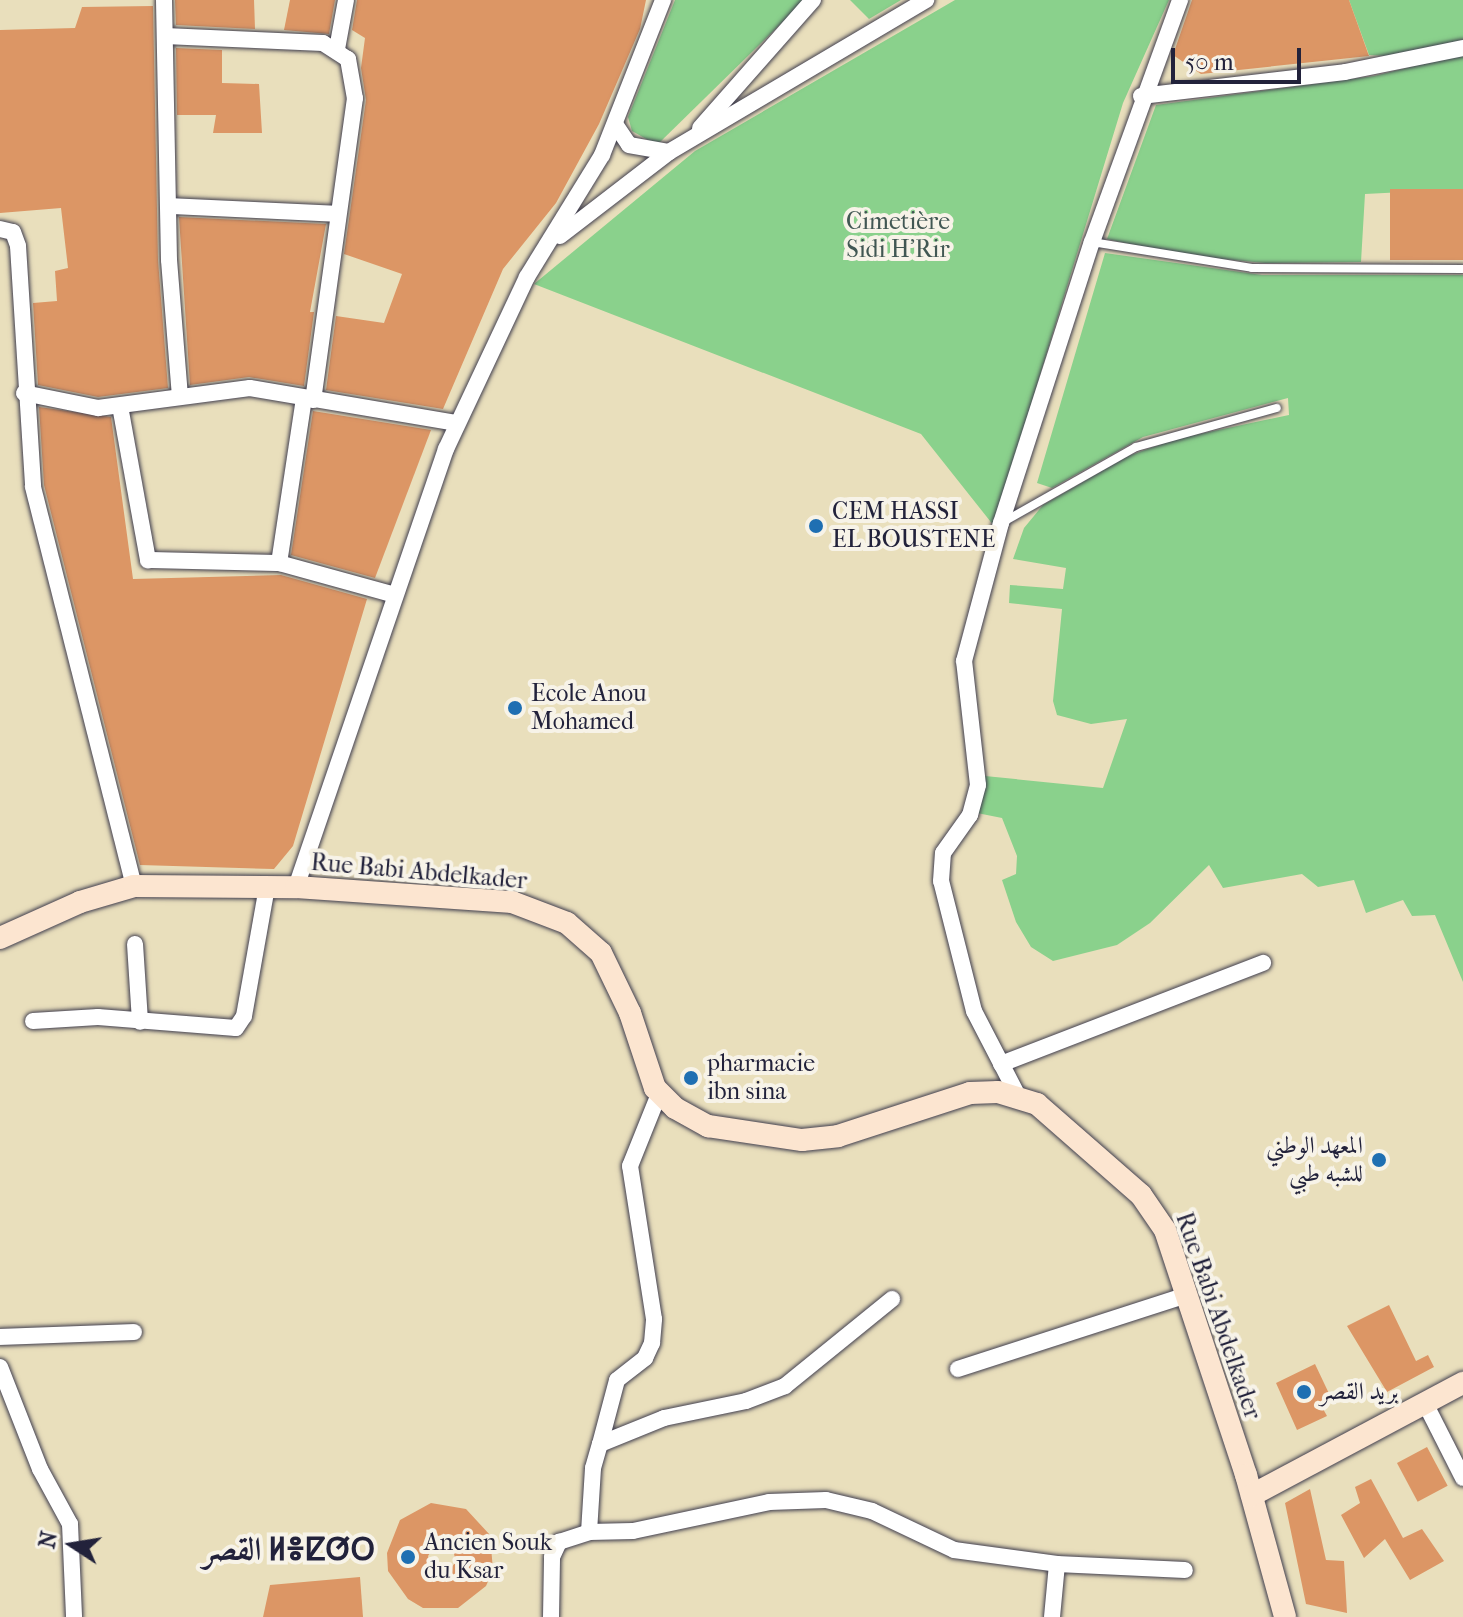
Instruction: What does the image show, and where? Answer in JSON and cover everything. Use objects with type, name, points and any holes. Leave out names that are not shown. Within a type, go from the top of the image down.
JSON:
[{"type":"main road","name":"Rue Babi Abdelkader","points":[[0,938],[80,902],[134,886],[296,887],[512,902],[567,923],[601,953],[615,978],[659,1094],[708,1126],[802,1140],[865,1128],[962,1095],[1018,1096],[1056,1117],[1141,1195],[1165,1230],[1252,1495],[1285,1617]]},
{"type":"main road","points":[[1252,1495],[1463,1383]]},
{"type":"street","points":[[164,0],[180,397]]},
{"type":"street","points":[[337,49],[346,0]]},
{"type":"street","points":[[296,887],[457,423],[541,253],[588,180],[615,124],[663,0]]},
{"type":"street","points":[[692,138],[813,0]]},
{"type":"street","points":[[541,253],[669,152],[926,0]]},
{"type":"street","points":[[1018,1096],[974,1011],[960,968],[940,869],[943,853],[970,815],[977,794],[964,661],[1001,523],[1092,242],[1141,96],[1180,0]]},
{"type":"street","points":[[165,36],[323,43],[337,49],[348,59],[355,98],[279,563]]},
{"type":"street","points":[[1141,96],[1345,72],[1463,48]]},
{"type":"street","points":[[615,124],[629,145],[669,152]]},
{"type":"street","points":[[170,206],[338,214]]},
{"type":"street","points":[[0,229],[13,232],[18,246],[24,393],[35,499],[134,886]]},
{"type":"street","points":[[24,393],[98,408],[250,388],[457,423]]},
{"type":"street","points":[[120,406],[148,560],[279,563],[395,595]]},
{"type":"street","points":[[33,1021],[70,1017],[223,1030],[241,1023],[267,887]]},
{"type":"street","points":[[135,944],[140,1022]]},
{"type":"street","points":[[1001,1064],[1263,963]]},
{"type":"street","points":[[589,1532],[593,1468],[617,1380],[645,1358],[652,1343],[652,1303],[630,1166],[659,1094]]},
{"type":"street","points":[[958,1369],[1187,1295]]},
{"type":"street","points":[[600,1444],[664,1418],[746,1401],[785,1386],[892,1299]]},
{"type":"street","points":[[0,1337],[134,1332]]},
{"type":"street","points":[[0,1367],[40,1469],[70,1524],[74,1617]]},
{"type":"street","points":[[1425,1403],[1463,1478]]},
{"type":"street","points":[[551,1617],[555,1547],[589,1532],[633,1531],[769,1502],[826,1500],[872,1511],[935,1546],[1057,1564],[1185,1570]]},
{"type":"street","points":[[1052,1617],[1057,1564]]},
{"type":"lane","points":[[1092,242],[1252,268],[1463,269]]},
{"type":"lane","points":[[1001,523],[1136,447],[1277,408]]},
{"type":"green space","points":[[675,0],[805,0],[657,145],[632,131],[628,117]]},
{"type":"green space","points":[[850,0],[901,0],[869,19]]},
{"type":"green space","name":"Cimetière Sidi H'Rir","points":[[955,0],[1169,0],[1123,103],[994,526],[921,434],[534,284],[695,151]]},
{"type":"green space","points":[[1349,0],[1463,0],[1463,44],[1406,57],[1369,55]]},
{"type":"green space","points":[[1463,54],[1463,189],[1365,194],[1361,262],[1265,263],[1180,255],[1107,239],[1156,105],[1374,76]]},
{"type":"green space","points":[[1105,253],[1262,275],[1463,275],[1463,982],[1435,915],[1412,916],[1403,900],[1366,913],[1354,880],[1318,887],[1302,874],[1223,888],[1209,865],[1150,923],[1117,945],[1053,961],[1031,947],[1016,922],[1002,880],[1016,874],[1017,856],[1002,818],[972,812],[985,776],[1103,788],[1127,719],[1091,724],[1057,715],[1053,701],[1062,609],[1009,603],[1010,585],[1063,589],[1066,568],[1013,559],[1024,528],[1043,505],[1128,456],[1176,439],[1289,415],[1288,398],[1143,437],[1052,488],[1037,483]]},
{"type":"building","points":[[175,0],[254,0],[255,29],[176,25]]},
{"type":"building","points":[[290,0],[335,0],[329,34],[284,30]]},
{"type":"building","points":[[357,0],[646,0],[640,29],[599,124],[556,203],[503,269],[443,409],[326,390],[336,316],[384,323],[402,274],[344,254],[366,100],[361,68],[365,38],[352,30]]},
{"type":"building","points":[[1192,0],[1349,0],[1369,56],[1201,74],[1173,55]]},
{"type":"building","points":[[153,6],[158,260],[168,388],[98,397],[38,385],[33,303],[57,301],[55,271],[68,268],[61,208],[0,213],[0,30],[75,28],[82,7]]},
{"type":"building","points":[[176,48],[222,50],[222,83],[259,84],[262,133],[213,133],[216,115],[177,115]]},
{"type":"building","points":[[1390,189],[1463,189],[1463,260],[1390,260]]},
{"type":"building","points":[[179,217],[326,224],[310,312],[314,312],[304,386],[249,377],[190,385]]},
{"type":"building","points":[[39,407],[111,417],[133,579],[281,575],[367,599],[293,846],[274,869],[140,865],[44,485]]},
{"type":"building","points":[[313,411],[431,430],[375,578],[291,555]]},
{"type":"building","points":[[1389,1305],[1416,1361],[1428,1355],[1434,1367],[1387,1392],[1347,1326]]},
{"type":"building","name":"بريد القصر","points":[[1315,1364],[1333,1402],[1322,1407],[1327,1416],[1297,1430],[1276,1383]]},
{"type":"building","points":[[1427,1447],[1448,1486],[1418,1502],[1397,1463]]},
{"type":"building","points":[[1371,1479],[1403,1538],[1422,1529],[1444,1561],[1410,1580],[1385,1539],[1364,1558],[1341,1515],[1360,1503],[1355,1487]]},
{"type":"building","points":[[1310,1489],[1326,1560],[1344,1561],[1347,1613],[1306,1604],[1285,1503]]},
{"type":"building","name":"Ancien Souk du Ksar","points":[[431,1503],[466,1509],[490,1535],[493,1570],[486,1586],[458,1608],[423,1608],[408,1599],[388,1571],[387,1553],[400,1520]],"holes":[[[437,1543],[452,1546],[456,1562],[448,1571],[431,1567],[428,1556]]]},
{"type":"building","points":[[360,1577],[363,1617],[263,1617],[270,1585]]},
{"type":"place","name":"CEM HASSI EL BOUSTENE","points":[[816,526]]},
{"type":"place","name":"Ecole Anou Mohamed","points":[[515,708]]},
{"type":"place","name":"pharmacie ibn sina","points":[[691,1078]]},
{"type":"place","name":"المعهد الوطني للشبه طبي","points":[[1379,1160]]},
{"type":"place","name":"بريد القصر","points":[[1304,1392]]},
{"type":"place","name":"Ancien Souk du Ksar","points":[[408,1557]]},
{"type":"district","name":"القصر ⵍⴻⵇⵚⵔ","points":[[289,1550]]}]
